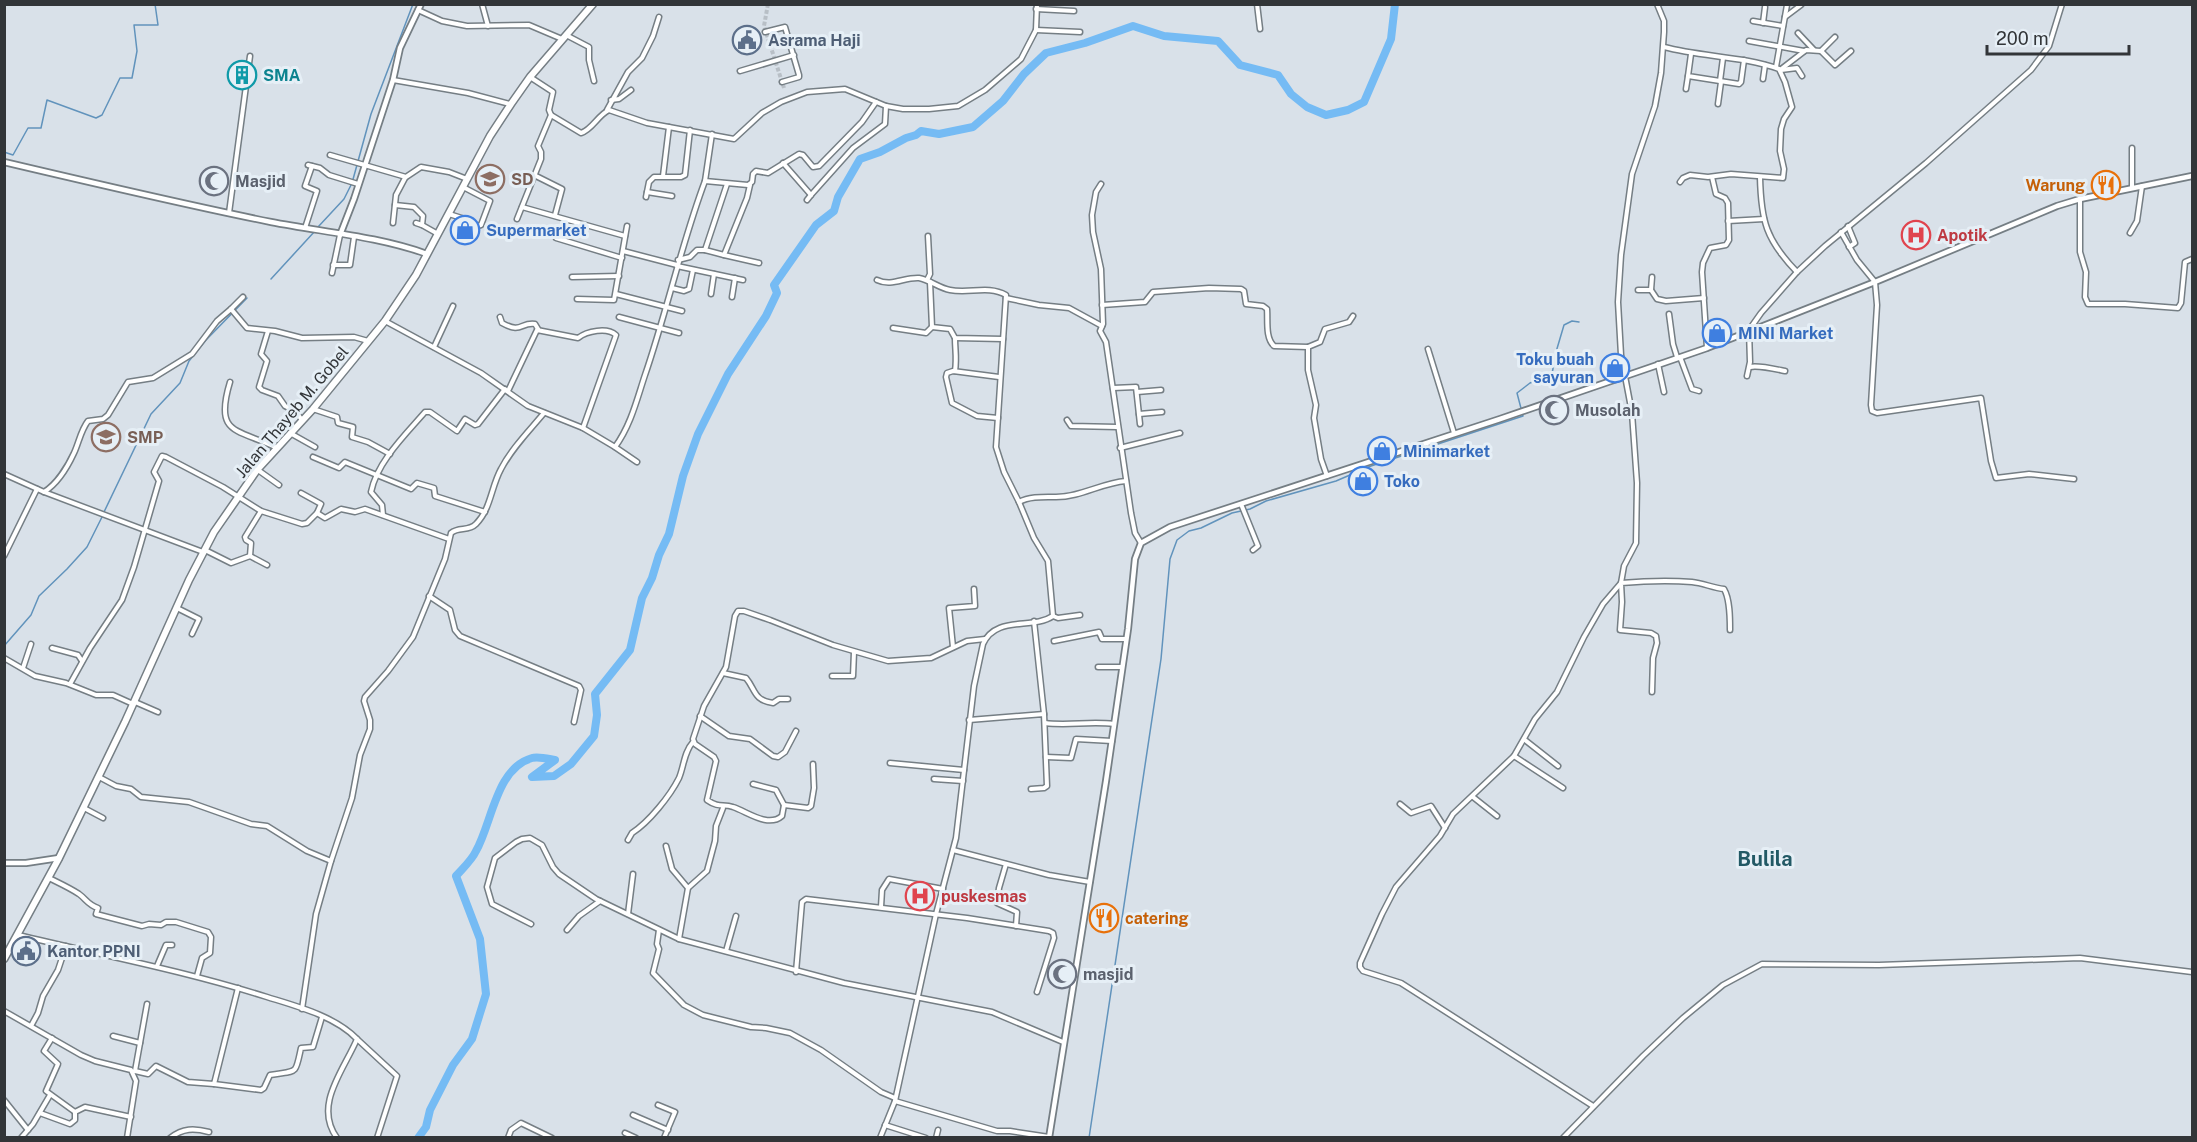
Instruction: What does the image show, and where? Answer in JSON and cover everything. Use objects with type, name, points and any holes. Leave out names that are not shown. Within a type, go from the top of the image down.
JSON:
[{"type":"main road","name":"Jalan Thayeb M. Gobel","points":[[4,959],[59,858],[204,551],[219,524],[257,470],[313,409],[385,321],[416,275],[490,136],[530,77],[593,4]]},
{"type":"street","points":[[332,273],[360,163],[393,80],[400,48],[421,4]]},
{"type":"street","points":[[482,4],[488,26]]},
{"type":"street","points":[[1257,4],[1260,28]]},
{"type":"street","points":[[1652,692],[1656,636],[1651,633],[1620,630],[1621,583],[1624,566],[1636,543],[1637,529],[1632,413],[1621,355],[1618,315],[1623,235],[1632,174],[1655,106],[1664,47],[1664,21],[1657,4]]},
{"type":"street","points":[[1747,376],[1750,367],[1749,330],[1761,313],[1797,272],[1841,232],[1926,163],[2031,70],[2049,45],[2062,4]]},
{"type":"street","points":[[1680,182],[1690,175],[1712,177],[1731,174],[1780,178],[1784,176],[1780,151],[1781,129],[1792,107],[1778,69],[1786,5]]},
{"type":"street","points":[[1785,17],[1801,5]]},
{"type":"street","points":[[607,110],[647,123],[736,138],[762,112],[807,92],[845,89],[886,106],[950,108],[968,101],[1001,78],[1021,59],[1036,30],[1037,7],[1074,11]]},
{"type":"street","points":[[1763,23],[1765,7]]},
{"type":"street","points":[[418,10],[448,23],[467,26],[526,24],[589,47],[589,60],[594,81]]},
{"type":"street","points":[[551,115],[582,133],[586,131],[607,110],[628,72],[642,58],[659,17]]},
{"type":"street","points":[[1753,21],[1784,26]]},
{"type":"street","points":[[765,32],[785,27],[799,76],[782,82]]},
{"type":"street","points":[[1036,30],[1080,32]]},
{"type":"street","points":[[1798,33],[1814,50]]},
{"type":"street","points":[[1821,51],[1835,37]]},
{"type":"street","points":[[1749,41],[1805,51],[1821,51],[1834,65],[1851,51]]},
{"type":"street","points":[[1664,47],[1692,54],[1744,60],[1778,69],[1797,68],[1802,76]]},
{"type":"street","points":[[1778,69],[1805,51]]},
{"type":"street","points":[[1686,88],[1692,54]]},
{"type":"street","points":[[740,71],[794,55]]},
{"type":"street","points":[[229,213],[250,56]]},
{"type":"street","points":[[1718,104],[1723,58]]},
{"type":"street","points":[[1688,76],[1740,83],[1744,60]]},
{"type":"street","points":[[1763,79],[1765,65]]},
{"type":"street","points":[[517,219],[542,156],[538,146],[551,115],[549,110],[553,92],[530,77]]},
{"type":"street","points":[[393,80],[511,104]]},
{"type":"street","points":[[611,100],[617,100],[631,90]]},
{"type":"street","points":[[724,255],[756,171],[766,174],[800,154],[813,167],[819,166],[862,122],[877,102]]},
{"type":"street","points":[[807,200],[853,148],[885,124],[886,106]]},
{"type":"street","points":[[663,176],[669,127]]},
{"type":"street","points":[[672,196],[646,194],[649,182],[654,177],[685,175],[690,130]]},
{"type":"street","points":[[615,447],[630,420],[660,328],[677,264],[705,181],[712,134]]},
{"type":"street","points":[[2132,148],[2132,188]]},
{"type":"street","points":[[330,155],[406,177]]},
{"type":"street","points":[[393,223],[396,195],[406,177],[418,168],[421,160]]},
{"type":"street","points":[[4,162],[314,231],[407,247],[427,254]]},
{"type":"street","points":[[783,163],[811,195]]},
{"type":"street","points":[[305,228],[317,191],[305,186],[310,166],[320,168],[329,176],[354,182]]},
{"type":"street","points":[[418,168],[449,172],[467,179]]},
{"type":"street","points":[[534,175],[562,189],[555,215]]},
{"type":"street","points":[[659,930],[657,944],[659,949],[653,973],[684,1005],[703,1015],[721,1020],[790,1033],[821,1050],[895,1100],[997,1131],[1049,1137],[1112,741],[1126,639],[1131,578],[1141,543],[1170,527],[1242,506],[1707,348],[2026,219],[2132,188],[2142,189],[2193,176]]},
{"type":"street","points":[[1707,348],[1703,263],[1710,248],[1728,243],[1726,200],[1717,196],[1712,177]]},
{"type":"street","points":[[1760,177],[1764,219],[1774,245],[1797,272]]},
{"type":"street","points":[[705,181],[745,186],[750,184]]},
{"type":"street","points":[[705,250],[727,184]]},
{"type":"street","points":[[1101,184],[1096,192],[1092,215],[1093,232],[1101,268],[1102,326],[1100,331],[1106,342],[1125,481],[1135,533],[1141,543]]},
{"type":"street","points":[[449,214],[468,220],[477,226],[481,225],[490,201],[463,187]]},
{"type":"street","points":[[2130,233],[2137,220],[2142,189]]},
{"type":"street","points":[[2080,202],[2080,255],[2084,260],[2086,272],[2085,297],[2088,304],[2133,304],[2178,308],[2181,303],[2185,262],[2193,259]]},
{"type":"street","points":[[395,205],[416,208],[424,220],[422,225]]},
{"type":"street","points":[[522,207],[625,236]]},
{"type":"street","points":[[1728,221],[1764,219]]},
{"type":"street","points":[[416,223],[438,234]]},
{"type":"street","points":[[577,299],[614,300],[627,226]]},
{"type":"street","points":[[1848,226],[1855,243],[1849,247]]},
{"type":"street","points":[[1841,232],[1849,247],[1875,282],[1877,305],[1870,405],[1872,411],[1877,413],[1980,398],[1996,478],[2029,474],[2074,479]]},
{"type":"street","points":[[928,236],[930,274],[928,281],[933,327]]},
{"type":"street","points":[[333,266],[350,265],[354,237]]},
{"type":"street","points":[[556,238],[622,258]]},
{"type":"street","points":[[677,264],[697,250],[759,263]]},
{"type":"street","points":[[623,251],[693,270],[743,280]]},
{"type":"street","points":[[672,288],[684,291],[689,289],[693,270]]},
{"type":"street","points":[[711,294],[714,274]]},
{"type":"street","points":[[572,277],[619,276]]},
{"type":"street","points":[[1652,277],[1651,290],[1655,297],[1666,300],[1704,298]]},
{"type":"street","points":[[732,297],[735,278]]},
{"type":"street","points":[[877,280],[895,283],[918,278],[953,291],[994,290],[1004,293],[1006,297],[1069,308],[1102,326]]},
{"type":"street","points":[[1102,304],[1145,302],[1153,292],[1209,288],[1241,289],[1244,291],[1246,304],[1263,306],[1267,309],[1269,339],[1274,346],[1308,347],[1322,341],[1325,329],[1350,322],[1353,316]]},
{"type":"street","points":[[1638,290],[1651,290]]},
{"type":"street","points":[[616,294],[682,311]]},
{"type":"street","points":[[44,492],[52,486],[67,466],[83,427],[88,421],[103,419],[108,415],[128,382],[153,378],[192,354],[217,321],[234,311],[243,297]]},
{"type":"street","points":[[1006,297],[996,441],[1004,472],[1034,538],[1048,561],[1053,616]]},
{"type":"street","points":[[434,347],[453,306]]},
{"type":"street","points":[[234,311],[247,328],[268,330],[299,338],[354,337],[369,342]]},
{"type":"street","points":[[1669,314],[1679,357],[1692,389],[1699,391]]},
{"type":"street","points":[[500,317],[502,323],[511,327],[521,328],[530,323],[535,324],[538,329],[578,338],[583,334],[604,330],[616,334],[583,428]]},
{"type":"street","points":[[619,317],[679,333]]},
{"type":"street","points":[[385,321],[481,373],[528,406],[583,428],[637,462]]},
{"type":"street","points":[[893,328],[926,333],[933,327],[950,329],[955,338],[956,371]]},
{"type":"street","points":[[383,515],[382,504],[371,492],[377,475],[390,454],[426,411],[457,431],[465,418],[475,425],[478,424],[506,390],[538,329]]},
{"type":"street","points":[[268,330],[261,354],[267,361],[259,387],[278,396],[285,406],[295,411],[302,420]]},
{"type":"street","points":[[955,338],[1003,339]]},
{"type":"street","points":[[1308,347],[1308,370],[1316,405],[1314,416],[1321,459],[1327,476]]},
{"type":"street","points":[[1428,349],[1454,433]]},
{"type":"street","points":[[1658,364],[1665,392]]},
{"type":"street","points":[[1750,367],[1758,365],[1766,369],[1785,371]]},
{"type":"street","points":[[998,418],[977,416],[951,402],[946,376],[949,372],[956,371],[1000,377]]},
{"type":"street","points":[[230,382],[223,409],[229,427],[276,448]]},
{"type":"street","points":[[1113,387],[1136,387],[1140,424]]},
{"type":"street","points":[[1137,392],[1161,390]]},
{"type":"street","points":[[313,409],[337,417],[338,423],[353,427],[352,437],[368,442],[390,454]]},
{"type":"street","points":[[1139,414],[1161,412]]},
{"type":"street","points":[[302,1009],[316,914],[352,798],[360,755],[370,729],[365,697],[393,665],[413,637],[445,559],[449,539],[454,530],[472,528],[485,512],[501,467],[514,447],[544,413]]},
{"type":"street","points":[[1067,420],[1071,426],[1117,427]]},
{"type":"street","points":[[290,433],[315,447]]},
{"type":"street","points":[[1120,448],[1180,433]]},
{"type":"street","points":[[70,684],[122,600],[146,529],[159,481],[154,472],[162,456],[208,478],[261,511],[302,524],[307,523],[317,513],[321,504],[301,493]]},
{"type":"street","points":[[313,457],[339,468],[345,462],[411,489],[417,483],[432,487],[435,489],[435,495],[485,512]]},
{"type":"street","points":[[257,470],[279,485]]},
{"type":"street","points":[[4,474],[44,492],[231,563],[250,556],[267,565]]},
{"type":"street","points":[[1019,502],[1030,498],[1075,494],[1107,483],[1125,481]]},
{"type":"street","points":[[4,556],[37,489]]},
{"type":"street","points":[[1242,506],[1258,546],[1253,550]]},
{"type":"street","points":[[317,513],[327,518],[341,509],[355,512],[365,509],[449,539]]},
{"type":"street","points":[[250,556],[251,543],[245,537],[261,511]]},
{"type":"street","points":[[1593,1106],[1401,983],[1360,968],[1377,924],[1396,887],[1445,828],[1453,814],[1514,756],[1535,719],[1563,682],[1584,637],[1604,604],[1621,583],[1693,582],[1714,589],[1724,589],[1730,612],[1730,630]]},
{"type":"street","points":[[953,647],[949,608],[975,606],[974,589]]},
{"type":"street","points":[[429,596],[451,611],[455,630],[459,636],[579,686],[581,690],[574,722]]},
{"type":"street","points":[[177,608],[199,619],[192,634]]},
{"type":"street","points":[[628,840],[632,832],[670,794],[680,775],[700,716],[710,693],[723,673],[728,659],[735,616],[739,610],[854,652],[882,661],[894,662],[931,658],[972,639],[985,639],[1005,626],[1048,619],[1053,616],[1058,618],[1080,615]]},
{"type":"street","points":[[1031,789],[1046,787],[1045,723],[1034,621]]},
{"type":"street","points":[[1054,641],[1097,632],[1104,640],[1126,639]]},
{"type":"street","points":[[880,1137],[895,1100],[936,914],[953,850],[976,672],[985,639]]},
{"type":"street","points":[[23,668],[31,644]]},
{"type":"street","points":[[51,648],[78,656],[82,662]]},
{"type":"street","points":[[832,676],[853,676],[854,652]]},
{"type":"street","points":[[4,658],[35,676],[70,684],[96,695],[113,696],[134,702],[158,712]]},
{"type":"street","points":[[1098,667],[1122,667]]},
{"type":"street","points":[[723,673],[746,678],[754,694],[767,702],[773,703],[780,698],[788,699]]},
{"type":"street","points":[[969,720],[1044,714]]},
{"type":"street","points":[[700,716],[729,736],[750,739],[773,756],[778,757],[785,752],[796,731]]},
{"type":"street","points":[[1045,723],[1114,724]]},
{"type":"street","points":[[1046,758],[1071,758],[1076,739],[1112,741]]},
{"type":"street","points":[[1525,740],[1558,766]]},
{"type":"street","points":[[693,742],[715,759],[706,800],[723,808],[731,806],[763,819],[773,821],[783,816],[784,805],[776,790],[753,784]]},
{"type":"street","points":[[1514,756],[1563,788]]},
{"type":"street","points":[[890,763],[964,770]]},
{"type":"street","points":[[784,805],[805,808],[811,806],[814,788],[813,765]]},
{"type":"street","points":[[99,777],[116,786],[131,789],[141,797],[189,802],[251,824],[267,826],[307,850],[331,861]]},
{"type":"street","points":[[934,779],[963,781]]},
{"type":"street","points":[[1473,797],[1497,816]]},
{"type":"street","points":[[1400,804],[1411,813],[1431,806],[1445,828]]},
{"type":"street","points":[[83,808],[103,818]]},
{"type":"street","points":[[679,939],[688,888],[707,871],[715,841],[716,826],[723,808]]},
{"type":"street","points":[[531,924],[492,904],[487,887],[495,858],[522,839],[530,838],[542,845],[559,874],[600,901],[679,939],[796,972],[917,999],[992,1012],[1063,1042]]},
{"type":"street","points":[[666,846],[672,869],[688,888]]},
{"type":"street","points":[[953,850],[1049,875],[1090,882]]},
{"type":"street","points":[[4,863],[59,858]]},
{"type":"street","points":[[1006,864],[997,903],[1017,912],[1016,926]]},
{"type":"street","points":[[628,914],[633,874]]},
{"type":"street","points":[[48,878],[74,891],[83,897],[86,903],[98,908],[96,914],[139,926],[149,924],[160,926],[168,922],[186,923],[208,932],[211,937],[210,953],[202,958],[197,976]]},
{"type":"street","points":[[881,908],[882,890],[889,879],[943,889]]},
{"type":"street","points":[[796,972],[803,900],[813,899],[1049,931],[1054,934],[1037,992]]},
{"type":"street","points":[[567,930],[579,916],[600,901]]},
{"type":"street","points":[[726,951],[736,916]]},
{"type":"street","points":[[17,934],[157,966],[238,988],[302,1009],[349,1032],[397,1076],[377,1137]]},
{"type":"street","points":[[157,966],[163,949],[166,945],[172,945]]},
{"type":"street","points":[[31,1026],[43,996],[58,970],[66,946]]},
{"type":"street","points":[[1563,1137],[1643,1056],[1712,993],[1737,976],[1762,964],[1879,965],[2080,958],[2193,972]]},
{"type":"street","points":[[214,1084],[238,988]]},
{"type":"street","points":[[127,1137],[136,1081],[133,1071],[147,1004]]},
{"type":"street","points":[[4,1011],[92,1059],[148,1074],[156,1066],[188,1082],[261,1090],[270,1075],[294,1071],[301,1048],[313,1047],[322,1017]]},
{"type":"street","points":[[113,1036],[140,1043]]},
{"type":"street","points":[[52,1038],[44,1050],[58,1064],[46,1090],[75,1112]]},
{"type":"street","points":[[337,1137],[330,1126],[327,1104],[357,1039]]},
{"type":"street","points":[[21,1137],[40,1113],[50,1095]]},
{"type":"street","points":[[4,1100],[28,1130]]},
{"type":"street","points":[[658,1105],[675,1112],[664,1137]]},
{"type":"street","points":[[75,1112],[84,1107],[131,1117]]},
{"type":"street","points":[[40,1113],[70,1124],[75,1120],[75,1112]]},
{"type":"street","points":[[633,1115],[668,1130]]},
{"type":"street","points":[[508,1137],[511,1131],[521,1123],[552,1137]]},
{"type":"street","points":[[885,1125],[926,1137]]},
{"type":"street","points":[[170,1137],[185,1130],[209,1132]]},
{"type":"street","points":[[936,1137],[938,1130]]},
{"type":"street","points":[[625,1133],[636,1137]]},
{"type":"waterway","points":[[4,152],[13,155],[28,128],[41,128],[47,100],[96,118],[102,115],[120,78],[132,78],[137,51],[134,25],[158,25],[155,4]]},
{"type":"waterway","points":[[318,227],[344,199],[352,183],[371,114],[413,4]]},
{"type":"waterway","points":[[418,1138],[426,1127],[430,1110],[453,1065],[472,1039],[486,994],[480,939],[456,876],[470,861],[482,839],[496,798],[510,773],[520,764],[540,757],[555,760],[532,777],[554,776],[571,764],[594,736],[597,715],[595,694],[630,650],[642,598],[669,534],[683,476],[698,434],[728,374],[766,316],[777,293],[774,285],[816,225],[834,211],[838,197],[860,159],[880,152],[921,131],[939,134],[973,127],[1003,101],[1024,74],[1046,53],[1085,43],[1133,26],[1164,36],[1218,41],[1240,65],[1278,75],[1291,94],[1307,107],[1326,115],[1348,110],[1364,102],[1391,39],[1395,4]]},
{"type":"waterway","points":[[271,279],[315,231]]},
{"type":"waterway","points":[[104,512],[151,414],[180,383],[189,361],[206,340],[247,298]]},
{"type":"waterway","points":[[1089,1138],[1161,659],[1170,559],[1177,540],[1189,531],[1201,528],[1232,513],[1336,481],[1371,466],[1523,416],[1517,393],[1530,383],[1552,374],[1564,325],[1572,321],[1579,322]]},
{"type":"waterway","points":[[4,646],[31,615],[39,596],[87,547],[102,517]]},
{"type":"tunnel","points":[[768,4],[764,26],[784,88]]},
{"type":"place","name":"Asrama Haji","points":[[747,40]]},
{"type":"place","name":"SMA","points":[[242,75]]},
{"type":"place","name":"SD","points":[[490,179]]},
{"type":"place","name":"Masjid","points":[[214,181]]},
{"type":"place","name":"Warung","points":[[2106,185]]},
{"type":"place","name":"Supermarket","points":[[465,230]]},
{"type":"place","name":"Apotik","points":[[1916,235]]},
{"type":"place","name":"MINI Market","points":[[1717,333]]},
{"type":"place","name":"Toku buah sayuran","points":[[1615,368]]},
{"type":"place","name":"Musolah","points":[[1554,410]]},
{"type":"place","name":"SMP","points":[[106,437]]},
{"type":"place","name":"Minimarket","points":[[1382,451]]},
{"type":"place","name":"Toko","points":[[1363,481]]},
{"type":"place","name":"puskesmas","points":[[920,896]]},
{"type":"place","name":"catering","points":[[1104,918]]},
{"type":"place","name":"Kantor PPNI","points":[[26,951]]},
{"type":"place","name":"masjid","points":[[1062,974]]},
{"type":"district","name":"Bulila","points":[[1765,859]]}]
